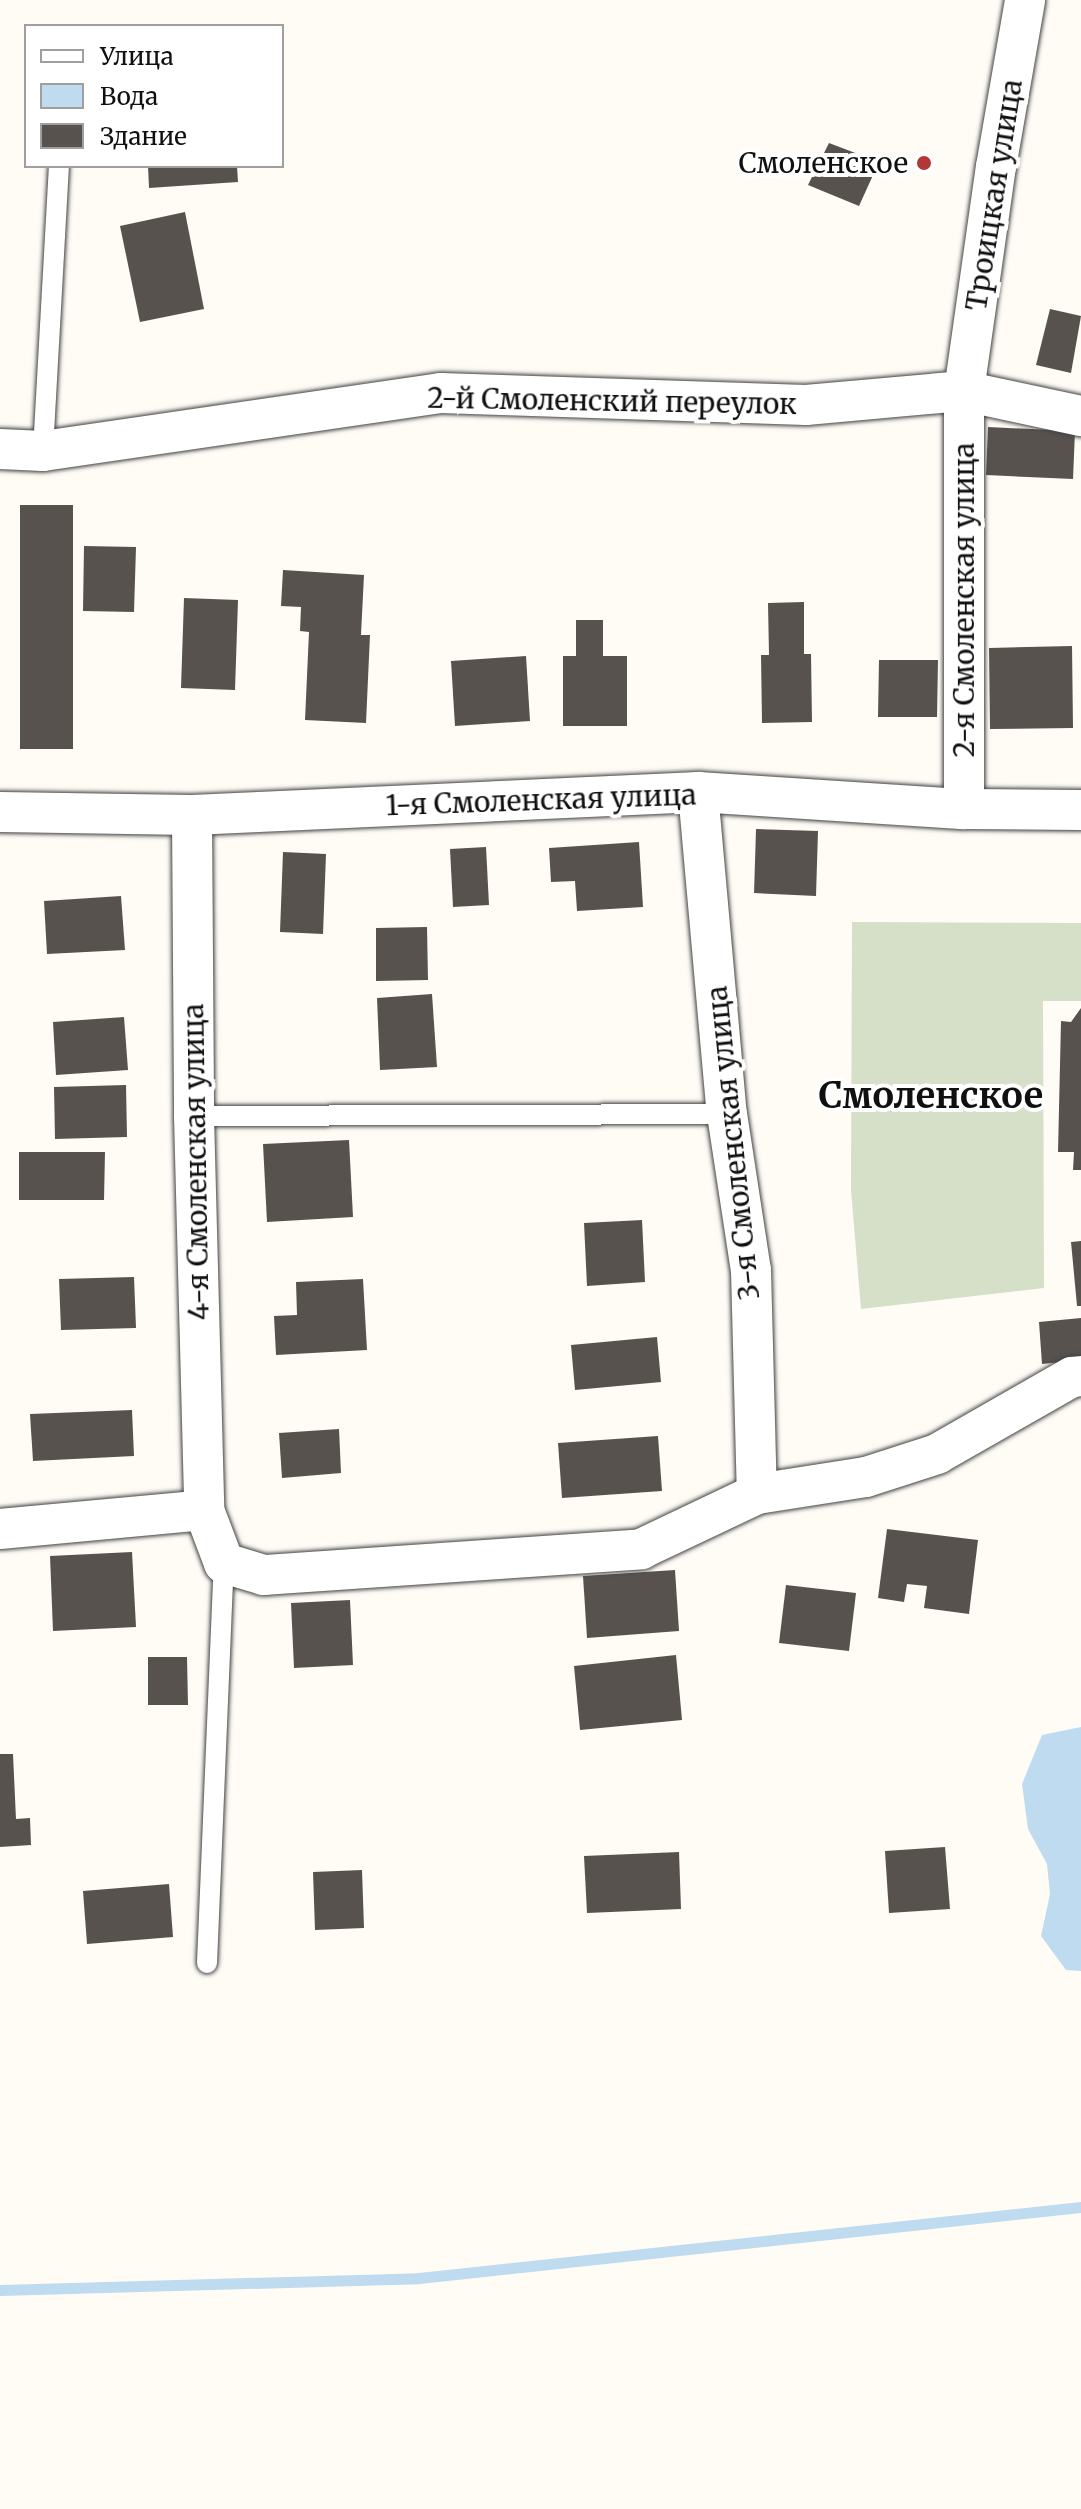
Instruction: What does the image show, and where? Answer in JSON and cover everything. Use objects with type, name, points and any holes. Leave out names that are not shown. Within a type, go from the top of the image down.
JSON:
[{"type":"street","name":"Троицкая улица","points":[[964,391],[996,167],[1025,0]]},
{"type":"street","name":"2-й Смоленский переулок","points":[[0,449],[43,451],[441,393],[806,405],[964,391],[1081,416]]},
{"type":"street","name":"2-я Смоленская улица","points":[[964,391],[964,809]]},
{"type":"street","name":"1-я Смоленская улица","points":[[0,812],[192,815],[698,792],[964,809],[1081,810]]},
{"type":"street","name":"3-я Смоленская улица","points":[[698,792],[727,1114],[751,1270],[757,1494]]},
{"type":"street","name":"4-я Смоленская улица","points":[[192,815],[194,1116],[204,1510],[224,1563]]},
{"type":"street","points":[[224,1563],[264,1575],[641,1549],[757,1494],[866,1477],[937,1454],[1072,1377],[1081,1376]]},
{"type":"street","points":[[0,1529],[204,1510]]},
{"type":"lane","points":[[43,451],[59,168]]},
{"type":"lane","points":[[194,1116],[727,1114]]},
{"type":"lane","points":[[207,1963],[224,1563]]},
{"type":"green space","points":[[852,922],[1081,923],[1081,1001],[1043,1001],[1044,1288],[861,1309],[851,1190]]},
{"type":"water","points":[[1081,1727],[1081,1971],[1066,1970],[1041,1936],[1050,1894],[1047,1864],[1028,1829],[1022,1784],[1042,1735]]},
{"type":"building","points":[[829,143],[879,162],[859,206],[808,185]]},
{"type":"building","points":[[148,168],[237,168],[238,182],[149,188]]},
{"type":"building","points":[[185,212],[204,309],[140,322],[120,226]]},
{"type":"building","points":[[1050,309],[1081,316],[1071,373],[1036,365]]},
{"type":"building","points":[[988,427],[1075,431],[1073,479],[986,475]]},
{"type":"building","points":[[20,505],[73,505],[73,749],[20,749]]},
{"type":"building","points":[[84,546],[136,547],[134,612],[83,611]]},
{"type":"building","points":[[283,570],[364,575],[361,635],[370,635],[366,723],[305,720],[309,632],[300,631],[301,607],[281,606]]},
{"type":"building","points":[[184,598],[238,600],[235,690],[181,688]]},
{"type":"building","points":[[804,602],[804,654],[811,654],[812,722],[762,723],[761,655],[769,655],[768,603]]},
{"type":"building","points":[[576,620],[603,620],[603,656],[627,656],[627,726],[563,726],[563,656],[576,656]]},
{"type":"building","points":[[1072,646],[1073,728],[990,729],[989,648]]},
{"type":"building","points":[[526,656],[530,721],[455,726],[451,661]]},
{"type":"building","points":[[879,660],[938,660],[937,717],[878,717]]},
{"type":"building","points":[[756,829],[818,831],[816,896],[754,893]]},
{"type":"building","points":[[639,842],[643,907],[577,911],[575,881],[551,882],[549,848]]},
{"type":"building","points":[[486,847],[489,905],[453,907],[450,849]]},
{"type":"building","points":[[283,852],[326,854],[323,934],[280,932]]},
{"type":"building","points":[[121,896],[125,950],[47,954],[44,901]]},
{"type":"building","points":[[427,927],[428,980],[376,981],[376,928]]},
{"type":"building","points":[[432,994],[437,1067],[380,1070],[377,998]]},
{"type":"building","points":[[1081,1008],[1081,1170],[1073,1170],[1074,1152],[1058,1152],[1061,1021],[1071,1022]]},
{"type":"building","points":[[124,1017],[128,1070],[56,1075],[53,1022]]},
{"type":"building","points":[[126,1085],[127,1137],[55,1139],[54,1087]]},
{"type":"building","points":[[349,1140],[353,1217],[267,1222],[263,1144]]},
{"type":"building","points":[[19,1152],[105,1152],[104,1200],[19,1200]]},
{"type":"building","points":[[642,1220],[645,1282],[587,1286],[584,1223]]},
{"type":"building","points":[[1081,1241],[1081,1306],[1077,1306],[1071,1242]]},
{"type":"building","points":[[134,1277],[136,1328],[61,1330],[59,1279]]},
{"type":"building","points":[[363,1279],[367,1350],[276,1355],[274,1316],[297,1315],[296,1282]]},
{"type":"building","points":[[1081,1318],[1081,1360],[1042,1364],[1039,1322]]},
{"type":"building","points":[[657,1337],[661,1382],[575,1390],[571,1345]]},
{"type":"building","points":[[132,1410],[134,1456],[33,1461],[30,1414]]},
{"type":"building","points":[[339,1429],[341,1473],[282,1478],[279,1433]]},
{"type":"building","points":[[658,1436],[662,1491],[562,1498],[558,1443]]},
{"type":"building","points":[[887,1529],[978,1540],[969,1614],[924,1608],[927,1586],[907,1584],[904,1602],[878,1598]]},
{"type":"building","points":[[132,1552],[136,1627],[53,1631],[50,1556]]},
{"type":"building","points":[[675,1570],[679,1631],[587,1638],[583,1576]]},
{"type":"building","points":[[786,1585],[856,1593],[849,1651],[779,1643]]},
{"type":"building","points":[[350,1600],[353,1665],[294,1668],[291,1603]]},
{"type":"building","points":[[676,1655],[682,1720],[580,1730],[574,1666]]},
{"type":"building","points":[[148,1657],[187,1657],[188,1705],[148,1705]]},
{"type":"building","points":[[0,1754],[13,1754],[16,1819],[30,1818],[31,1845],[0,1847]]},
{"type":"building","points":[[945,1847],[950,1909],[889,1913],[885,1851]]},
{"type":"building","points":[[679,1852],[681,1909],[587,1913],[584,1856]]},
{"type":"building","points":[[362,1870],[364,1928],[315,1930],[313,1872]]},
{"type":"building","points":[[169,1884],[173,1937],[87,1944],[83,1891]]},
{"type":"waterway","points":[[0,2290],[419,2278],[1081,2207]]},
{"type":"place","name":"Смоленское","points":[[924,163]]},
{"type":"district","name":"Смоленское","points":[[931,1096]]}]
